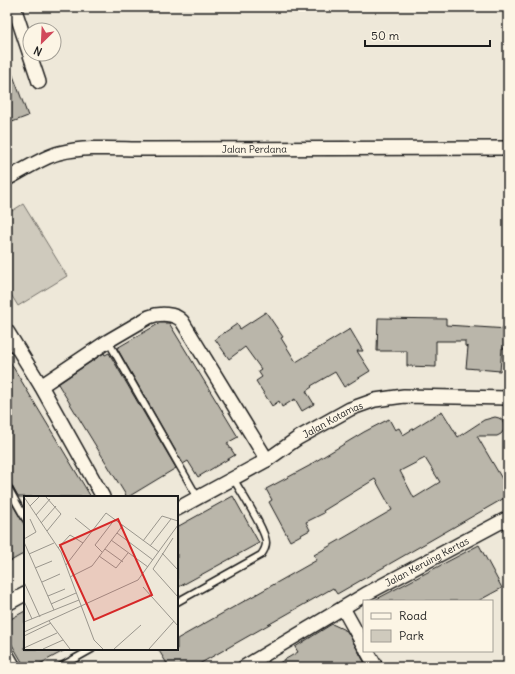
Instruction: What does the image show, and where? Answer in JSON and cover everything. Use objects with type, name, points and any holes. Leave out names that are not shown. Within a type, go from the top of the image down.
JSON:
[{"type":"street","points":[[14,7],[39,82]]},
{"type":"street","name":"Jalan Perdana","points":[[7,179],[50,156],[59,153],[92,149],[508,148]]},
{"type":"street","points":[[41,386],[108,341],[153,315],[176,316],[179,318],[266,460]]},
{"type":"street","points":[[7,332],[41,386],[103,496]]},
{"type":"street","name":"Jalan Kotamas","points":[[178,508],[266,460],[298,438],[350,410],[375,400],[404,396],[508,398]]},
{"type":"street","name":"Jalan Keruing Kertas","points":[[244,667],[343,608],[508,518]]},
{"type":"street","points":[[7,604],[24,595]]},
{"type":"street","points":[[343,608],[363,644]]},
{"type":"street","points":[[368,652],[376,667]]},
{"type":"street","points":[[7,655],[14,667]]},
{"type":"lane","points":[[108,341],[198,498]]},
{"type":"lane","points":[[178,601],[260,555],[265,549],[266,542],[262,529],[233,478]]},
{"type":"lane","points":[[7,486],[24,516]]},
{"type":"lane","points":[[60,667],[90,650]]},
{"type":"green space","points":[[23,204],[67,276],[18,306],[7,288],[7,214]]},
{"type":"building","points":[[7,62],[28,116],[7,124]]},
{"type":"building","points":[[266,312],[283,337],[281,338],[296,362],[350,329],[363,351],[357,351],[370,371],[344,387],[335,372],[311,386],[312,387],[306,391],[314,404],[302,411],[295,399],[282,407],[279,401],[272,406],[256,381],[262,377],[258,371],[261,369],[245,347],[229,359],[215,339],[237,324],[240,329]]},
{"type":"building","points":[[378,318],[446,319],[446,325],[508,329],[508,349],[502,348],[500,371],[466,368],[468,347],[465,346],[465,341],[436,341],[436,367],[407,366],[407,351],[377,351]]},
{"type":"building","points":[[160,323],[169,323],[238,437],[227,443],[235,455],[198,477],[188,461],[183,464],[117,348]]},
{"type":"building","points":[[104,353],[105,355],[109,353],[176,468],[130,496],[126,496],[58,384]]},
{"type":"building","points":[[7,357],[90,496],[18,497],[11,484],[7,482]]},
{"type":"building","points":[[442,411],[458,437],[484,420],[495,417],[499,418],[503,421],[504,426],[504,430],[501,434],[497,436],[477,436],[508,489],[508,496],[337,594],[333,588],[194,667],[169,667],[159,650],[178,650],[178,638],[317,560],[314,555],[392,510],[375,479],[323,511],[324,513],[306,522],[310,530],[290,541],[269,502],[272,500],[266,489],[311,465],[364,432],[389,419],[395,430],[399,428],[403,435]],"holes":[[[425,458],[440,482],[414,498],[400,471]]]},
{"type":"building","points":[[7,495],[24,524],[24,554],[7,563]]},
{"type":"building","points":[[233,496],[259,543],[178,587],[178,526]]},
{"type":"building","points":[[479,545],[502,588],[480,600],[375,600]]},
{"type":"building","points":[[24,612],[24,650],[65,650],[34,667],[25,667],[7,636],[7,621]]},
{"type":"building","points":[[332,624],[347,631],[367,667],[272,667],[298,652],[295,647]]}]
